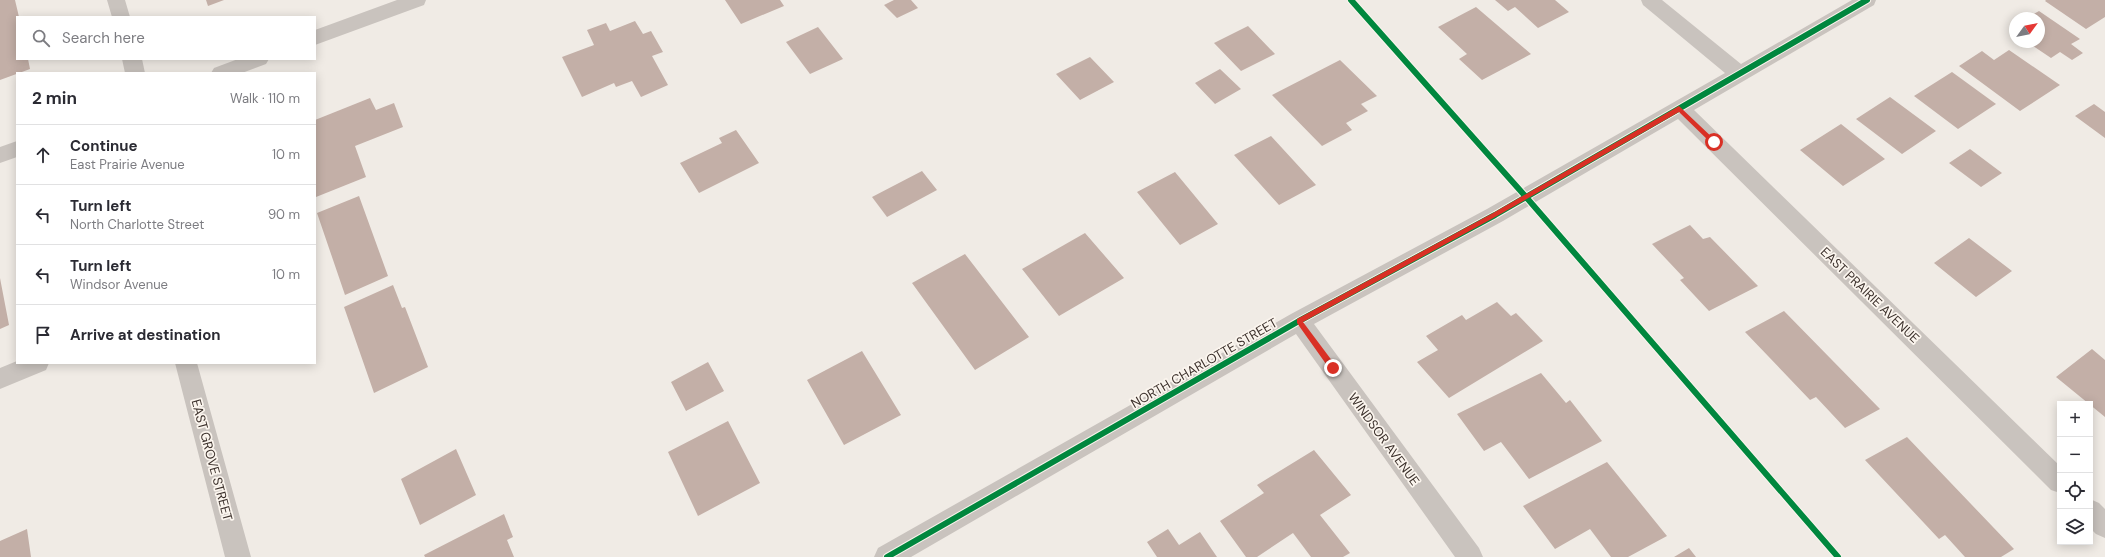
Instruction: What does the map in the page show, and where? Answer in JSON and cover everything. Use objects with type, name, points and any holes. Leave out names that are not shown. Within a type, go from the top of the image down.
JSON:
[{"type":"street","points":[[116,0],[121,16]]},
{"type":"street","points":[[316,38],[416,0]]},
{"type":"street","points":[[1650,0],[1740,74]]},
{"type":"street","name":"NORTH CHARLOTTE STREET","points":[[887,557],[1299,321],[1495,215],[1867,0]]},
{"type":"street","points":[[132,60],[135,72]]},
{"type":"street","points":[[225,72],[256,60]]},
{"type":"street","name":"EAST PRAIRIE AVENUE","points":[[1679,108],[2057,479]]},
{"type":"street","points":[[0,155],[16,149]]},
{"type":"street","name":"WINDSOR AVENUE","points":[[1299,321],[1470,557]]},
{"type":"street","points":[[0,379],[36,364]]},
{"type":"street","name":"EAST GROVE STREET","points":[[186,364],[238,557]]},
{"type":"street","points":[[2093,514],[2105,526]]},
{"type":"building","points":[[0,0],[15,0],[19,16],[16,16],[16,60],[28,60],[30,69],[22,72],[16,72],[16,74],[0,80]]},
{"type":"building","points":[[206,0],[224,0],[208,6]]},
{"type":"building","points":[[725,0],[780,0],[784,6],[741,24]]},
{"type":"building","points":[[894,0],[911,0],[918,8],[897,18],[884,5]]},
{"type":"building","points":[[1495,0],[1555,0],[1569,12],[1538,28],[1515,7],[1508,11]]},
{"type":"building","points":[[2105,0],[2105,17],[2086,29],[2045,1]]},
{"type":"building","points":[[1476,7],[1531,54],[1482,80],[1459,59],[1467,54],[1438,27]]},
{"type":"building","points":[[2045,15],[2080,39],[2071,44],[2083,53],[2072,60],[2060,52],[2051,58],[2036,48],[2045,48]]},
{"type":"building","points":[[635,21],[643,34],[651,31],[663,52],[652,56],[668,85],[641,97],[632,81],[616,87],[614,83],[582,97],[562,57],[594,45],[587,30],[606,23],[610,31]]},
{"type":"building","points":[[1248,26],[1275,54],[1241,71],[1214,43]]},
{"type":"building","points":[[818,27],[843,59],[810,74],[786,42]]},
{"type":"building","points":[[2009,50],[2060,85],[2020,111],[1959,66],[1982,51],[1994,60]]},
{"type":"building","points":[[1090,57],[1114,82],[1080,100],[1056,74]]},
{"type":"building","points":[[1340,60],[1377,96],[1361,104],[1368,111],[1346,123],[1352,130],[1322,146],[1272,95]]},
{"type":"building","points":[[1220,69],[1241,89],[1215,104],[1195,83]]},
{"type":"building","points":[[1952,72],[1996,104],[1958,129],[1914,96]]},
{"type":"building","points":[[1890,97],[1936,131],[1902,154],[1856,119]]},
{"type":"building","points":[[370,98],[376,110],[394,103],[403,127],[355,146],[366,177],[316,197],[316,120]]},
{"type":"building","points":[[2094,104],[2105,112],[2105,138],[2075,116]]},
{"type":"building","points":[[1841,124],[1885,159],[1843,186],[1800,150]]},
{"type":"building","points":[[736,130],[759,163],[699,193],[680,163],[722,143],[719,138]]},
{"type":"building","points":[[1271,136],[1316,185],[1279,205],[1234,155]]},
{"type":"building","points":[[1970,149],[2002,173],[1981,187],[1949,163]]},
{"type":"building","points":[[922,171],[937,190],[887,217],[872,197]]},
{"type":"building","points":[[1175,172],[1218,224],[1180,245],[1137,192]]},
{"type":"building","points":[[359,196],[388,276],[345,295],[317,213]]},
{"type":"building","points":[[1690,225],[1703,239],[1710,237],[1758,286],[1709,311],[1680,280],[1684,278],[1652,244]]},
{"type":"building","points":[[1085,233],[1124,278],[1059,316],[1022,269]]},
{"type":"building","points":[[1969,238],[2012,271],[1976,297],[1934,263]]},
{"type":"building","points":[[965,254],[1029,337],[975,370],[912,283]]},
{"type":"building","points":[[0,278],[9,325],[0,329]]},
{"type":"building","points":[[393,285],[402,308],[405,307],[428,367],[374,393],[344,307]]},
{"type":"building","points":[[1497,302],[1511,316],[1516,313],[1543,341],[1449,398],[1417,362],[1438,350],[1426,336],[1462,315],[1466,320]]},
{"type":"building","points":[[1784,311],[1880,409],[1845,428],[1816,397],[1810,400],[1745,332]]},
{"type":"building","points":[[2092,349],[2105,360],[2105,417],[2093,407],[2093,401],[2085,401],[2056,377]]},
{"type":"building","points":[[862,351],[901,415],[844,445],[807,380]]},
{"type":"building","points":[[708,362],[724,391],[686,411],[671,382]]},
{"type":"building","points":[[1541,373],[1566,403],[1570,400],[1602,441],[1529,479],[1501,442],[1484,451],[1457,414]]},
{"type":"building","points":[[728,421],[760,483],[698,516],[668,452]]},
{"type":"building","points":[[1907,437],[2014,549],[2001,557],[1965,557],[1945,535],[1939,539],[1865,460]]},
{"type":"building","points":[[456,449],[476,495],[420,525],[401,479]]},
{"type":"building","points":[[1314,450],[1351,495],[1320,515],[1350,553],[1343,557],[1311,557],[1293,533],[1257,557],[1246,557],[1220,521],[1264,493],[1257,485]]},
{"type":"building","points":[[1607,462],[1667,536],[1628,557],[1611,557],[1590,529],[1555,549],[1523,506]]},
{"type":"building","points":[[504,514],[513,537],[507,540],[514,557],[425,557],[424,555]]},
{"type":"building","points":[[27,529],[31,557],[0,557],[0,541]]},
{"type":"building","points":[[1168,529],[1179,545],[1200,532],[1217,557],[1157,557],[1147,542]]},
{"type":"building","points":[[1689,548],[1696,557],[1674,557]]},
{"type":"cycle path","points":[[1351,0],[1526,197],[1838,557]]},
{"type":"cycle path","points":[[887,557],[1299,321],[1495,215],[1867,0]]},
{"type":"route","points":[[1333,368],[1299,321],[1495,215],[1679,108],[1714,142]]}]
